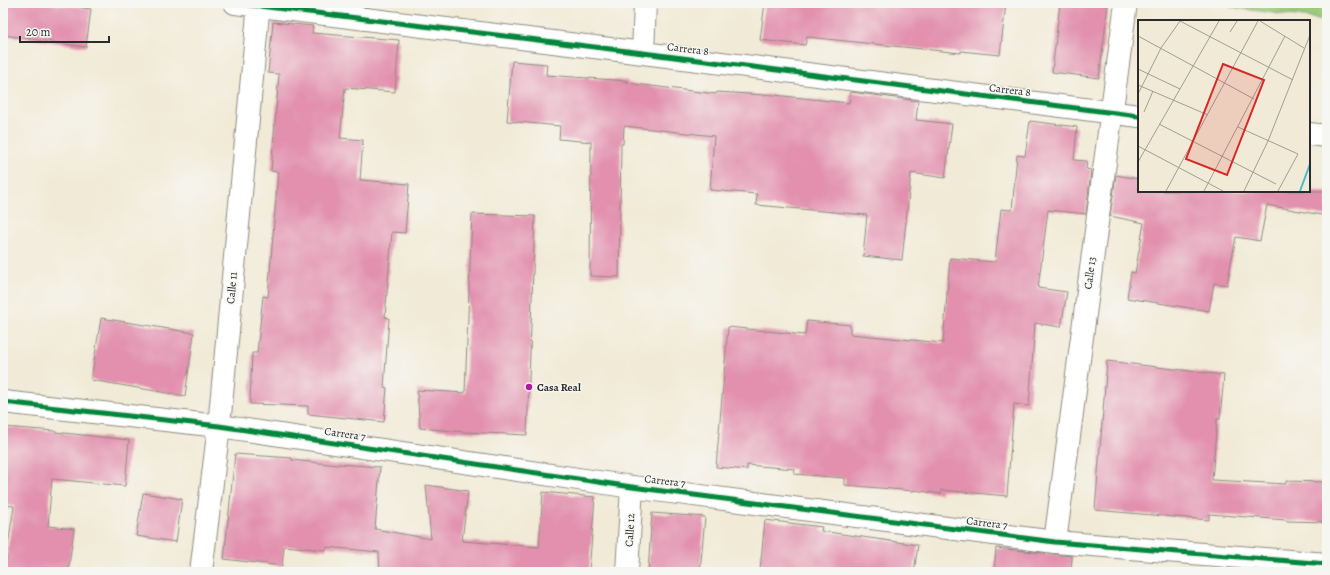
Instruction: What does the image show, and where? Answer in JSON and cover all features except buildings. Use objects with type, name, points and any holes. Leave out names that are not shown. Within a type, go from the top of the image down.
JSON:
[{"type":"street","name":"Carrera 8","points":[[235,3],[643,53],[1111,114],[1138,116]]},
{"type":"street","points":[[643,53],[645,3]]},
{"type":"street","name":"Calle 13","points":[[1055,542],[1126,3]]},
{"type":"street","name":"Calle 11","points":[[201,572],[219,426],[259,5]]},
{"type":"street","points":[[1310,134],[1327,136]]},
{"type":"street","name":"Carrera 7","points":[[3,402],[219,426],[632,487],[1055,542],[1327,564]]},
{"type":"street","name":"Calle 12","points":[[627,572],[632,487]]},
{"type":"green space","points":[[1231,3],[1327,3],[1327,20],[1230,7]]},
{"type":"cycle path","points":[[235,3],[1138,116]]},
{"type":"cycle path","points":[[3,402],[219,426],[632,487],[1055,542],[1327,564]]},
{"type":"place","name":"Casa Real","points":[[529,387]]}]
